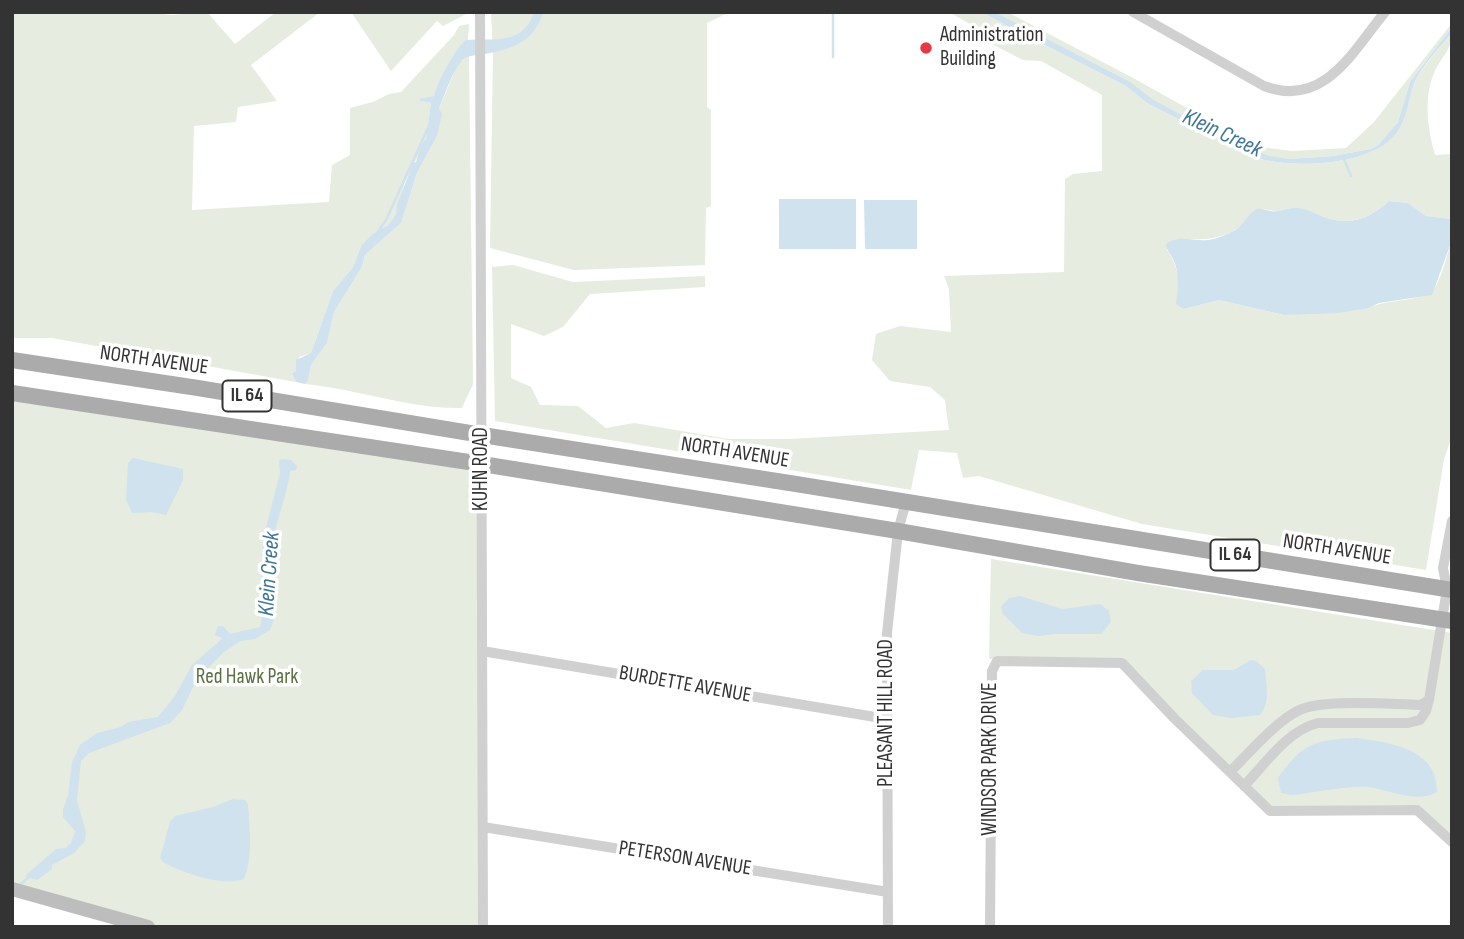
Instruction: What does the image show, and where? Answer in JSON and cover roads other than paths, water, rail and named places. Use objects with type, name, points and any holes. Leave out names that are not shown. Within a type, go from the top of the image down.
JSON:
[{"type":"main road","name":"NORTH AVENUE","points":[[12,360],[1450,587]]},
{"type":"main road","name":"IL 64","points":[[12,393],[482,464],[1138,573],[1447,620]]},
{"type":"street","name":"KUHN ROAD","points":[[480,12],[483,927]]},
{"type":"street","points":[[1133,12],[1264,86],[1288,92],[1308,89],[1332,77],[1385,12]]},
{"type":"street","name":"PLEASANT HILL ROAD","points":[[888,927],[887,633],[898,531],[906,502]]},
{"type":"street","points":[[1244,786],[1306,726],[1318,723],[1408,723],[1420,720],[1429,700],[1447,620],[1450,587],[1443,568],[1452,521]]},
{"type":"street","name":"BURDETTE AVENUE","points":[[482,651],[887,719]]},
{"type":"street","name":"WINDSOR PARK DRIVE","points":[[990,927],[992,671],[997,661],[1122,663],[1270,811],[1417,810],[1452,842]]},
{"type":"street","points":[[1230,772],[1289,716],[1302,709],[1314,705],[1420,705],[1429,700]]},
{"type":"street","points":[[1373,704],[1374,722]]},
{"type":"street","name":"PETERSON AVENUE","points":[[483,827],[888,892]]},
{"type":"street","points":[[12,888],[148,927]]},
{"type":"water","points":[[534,12],[543,12],[534,30],[522,42],[505,49],[468,57],[460,63],[439,109],[442,114],[437,136],[417,173],[401,223],[365,255],[362,267],[334,312],[327,343],[311,365],[308,381],[305,384],[296,382],[292,374],[296,371],[296,360],[311,353],[333,291],[353,267],[361,246],[372,234],[388,225],[396,214],[413,163],[416,162],[421,145],[426,139],[431,103],[420,99],[434,96],[447,66],[466,40],[507,38],[515,35],[529,23]]},
{"type":"water","points":[[982,12],[995,12],[1129,81],[1154,100],[1235,143],[1269,156],[1289,159],[1333,156],[1371,149],[1378,145],[1398,122],[1410,82],[1452,27],[1452,33],[1419,75],[1401,126],[1386,143],[1350,159],[1305,164],[1264,160],[1248,155],[1147,103],[1126,86],[1033,39],[1024,37],[1021,44],[1016,45],[1016,31]]},
{"type":"water","points":[[779,199],[856,199],[856,249],[779,249]]},
{"type":"water","points":[[864,200],[917,200],[917,249],[865,249]]},
{"type":"water","points":[[1389,201],[1408,203],[1426,216],[1452,219],[1452,240],[1432,295],[1379,303],[1369,308],[1338,313],[1284,315],[1219,300],[1184,309],[1176,304],[1177,270],[1166,244],[1171,241],[1220,237],[1238,228],[1257,209],[1275,211],[1299,208],[1330,219],[1348,221],[1369,215]]},
{"type":"water","points":[[133,458],[183,469],[183,480],[166,515],[151,512],[132,513],[126,499],[128,463]]},
{"type":"water","points":[[291,460],[297,466],[296,470],[290,471],[273,542],[276,606],[270,630],[255,639],[240,641],[224,652],[197,679],[182,710],[170,723],[89,753],[81,761],[77,800],[86,833],[85,841],[74,853],[52,865],[52,869],[37,880],[25,876],[56,849],[66,848],[71,843],[75,831],[63,817],[63,809],[68,796],[72,762],[80,745],[97,733],[121,727],[128,722],[158,717],[175,696],[192,665],[222,639],[215,635],[218,626],[223,626],[230,634],[260,627],[264,608],[263,540],[280,473],[279,461]]},
{"type":"water","points":[[1020,596],[1062,609],[1100,604],[1109,611],[1111,622],[1101,634],[1039,636],[1022,633],[1003,614],[1001,607],[1009,598]]},
{"type":"water","points":[[1251,660],[1265,669],[1267,699],[1260,715],[1231,718],[1213,715],[1192,693],[1191,681],[1203,670],[1234,670]]},
{"type":"water","points":[[1356,738],[1399,746],[1418,755],[1433,772],[1437,792],[1421,797],[1361,787],[1292,795],[1281,793],[1278,778],[1303,750],[1319,742]]},
{"type":"water","points":[[233,799],[245,800],[248,805],[250,853],[244,879],[214,880],[163,862],[160,858],[170,822],[175,816]]},
{"type":"waterway","points":[[833,12],[833,57]]},
{"type":"waterway","name":"Klein Creek","points":[[377,233],[386,220],[428,128]]},
{"type":"waterway","points":[[1343,157],[1351,176]]},
{"type":"waterway","name":"Klein Creek","points":[[20,885],[30,876]]},
{"type":"place","name":"Administration Building","points":[[926,48]]},
{"type":"park label","name":"Red Hawk Park","points":[[247,678]]}]
